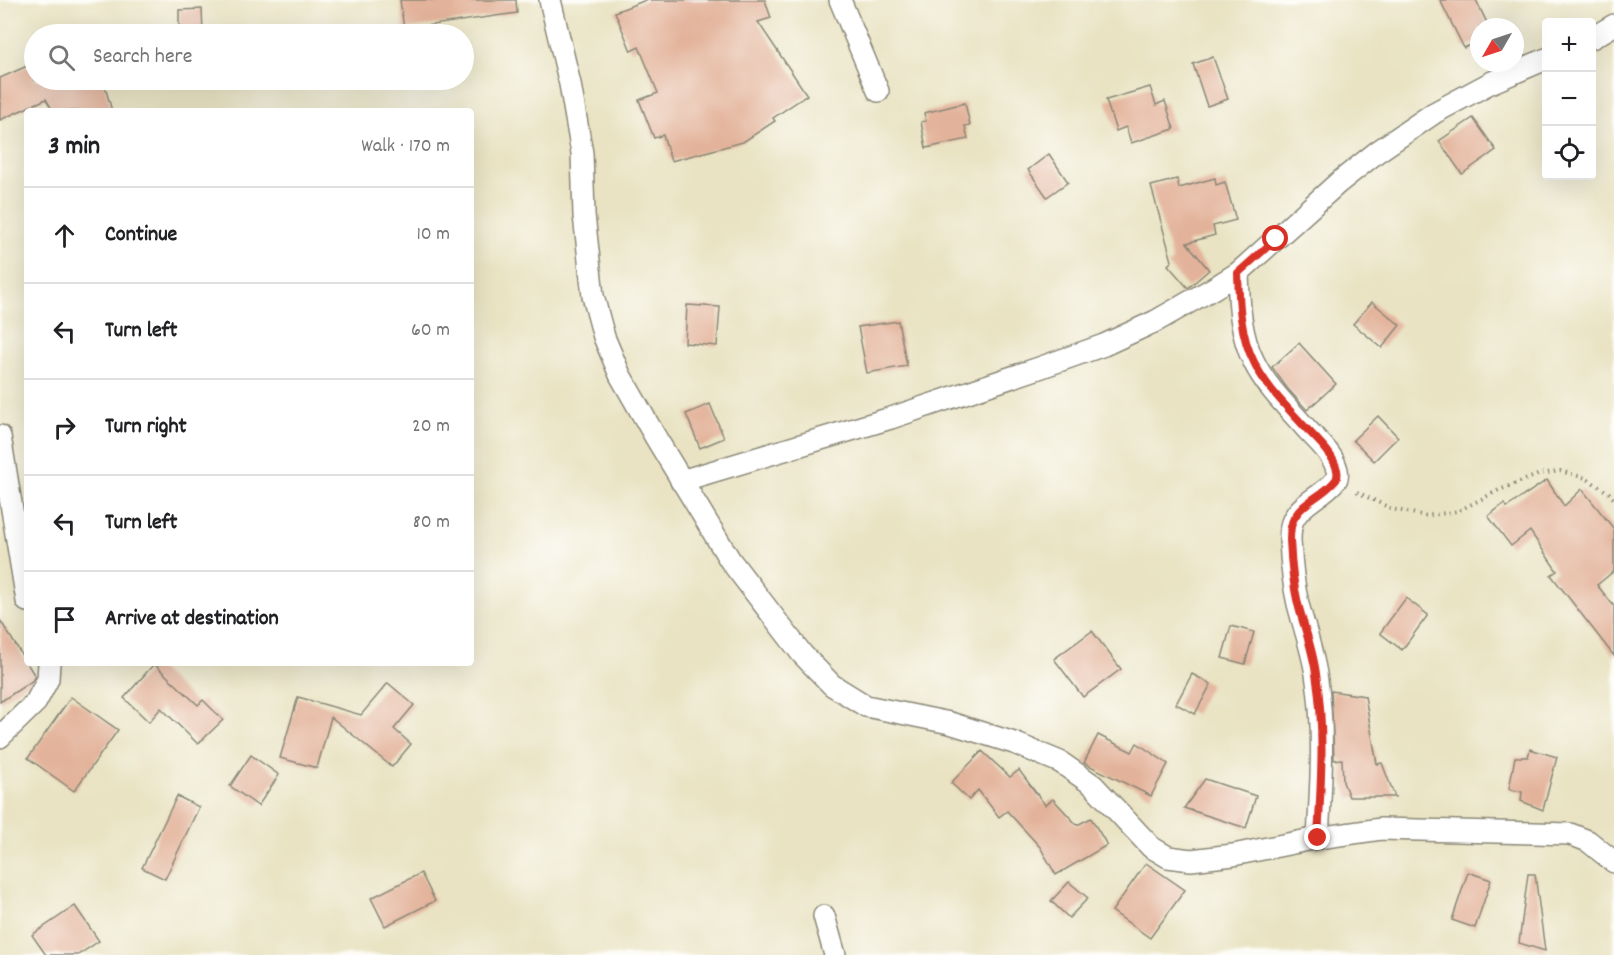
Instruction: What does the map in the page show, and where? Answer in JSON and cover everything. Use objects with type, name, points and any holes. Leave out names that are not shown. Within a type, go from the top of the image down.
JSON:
[{"type":"street","points":[[550,0],[570,84],[582,153],[584,215],[593,296],[604,337],[620,375],[730,561],[802,654],[832,685],[866,706],[950,723],[1014,743],[1060,762],[1093,785],[1151,847],[1168,857],[1191,860],[1233,855],[1318,838],[1381,829],[1570,834],[1588,841],[1614,862]]},
{"type":"street","points":[[840,0],[878,91]]},
{"type":"street","points":[[1596,36],[1614,25]]},
{"type":"street","points":[[681,480],[891,418],[1104,345],[1156,321],[1238,273],[1338,183],[1386,146],[1443,108],[1490,83],[1542,61]]},
{"type":"street","points":[[1238,273],[1239,303],[1244,334],[1254,363],[1274,392],[1327,451],[1338,476],[1335,482],[1304,505],[1294,518],[1290,529],[1292,570],[1316,673],[1321,710],[1322,753],[1318,838]]},
{"type":"street","points":[[0,436],[24,583]]},
{"type":"street","points":[[0,737],[36,702],[48,679],[48,666]]},
{"type":"street","points":[[824,916],[835,955]]},
{"type":"path","points":[[1335,482],[1392,509],[1426,516],[1458,511],[1499,490],[1540,474],[1560,471],[1586,478],[1609,493],[1614,499]]},
{"type":"building","points":[[400,0],[516,0],[517,13],[439,24],[403,24]]},
{"type":"building","points":[[646,0],[765,0],[771,18],[758,22],[807,95],[773,118],[775,121],[743,142],[671,161],[663,135],[654,138],[639,100],[658,93],[639,47],[631,51],[615,12]]},
{"type":"building","points":[[1440,0],[1476,0],[1485,18],[1470,18],[1470,45],[1464,48]]},
{"type":"building","points":[[202,9],[203,24],[179,24],[179,10]]},
{"type":"building","points":[[1213,57],[1228,99],[1207,106],[1193,64]]},
{"type":"building","points":[[24,67],[24,90],[106,90],[111,108],[51,108],[46,99],[0,120],[0,78]]},
{"type":"building","points":[[1150,87],[1156,105],[1165,101],[1174,129],[1131,143],[1126,127],[1116,131],[1106,100]]},
{"type":"building","points":[[965,103],[970,125],[965,126],[968,139],[926,148],[921,122],[926,121],[924,113]]},
{"type":"building","points":[[1473,118],[1496,150],[1462,174],[1439,141]]},
{"type":"building","points":[[1049,154],[1068,182],[1047,197],[1028,170]]},
{"type":"building","points":[[1215,178],[1216,185],[1225,182],[1236,220],[1213,226],[1215,235],[1187,243],[1209,270],[1188,288],[1168,265],[1172,261],[1151,186],[1177,179],[1179,188]]},
{"type":"building","points":[[1372,302],[1400,325],[1382,348],[1353,324]]},
{"type":"building","points":[[687,305],[720,307],[717,346],[685,343]]},
{"type":"building","points":[[898,321],[907,366],[867,373],[858,327]]},
{"type":"building","points":[[1299,343],[1336,384],[1307,410],[1272,367]]},
{"type":"building","points":[[710,404],[724,438],[700,448],[686,414]]},
{"type":"building","points":[[1378,416],[1398,437],[1374,461],[1353,440]]},
{"type":"building","points":[[1547,480],[1564,506],[1582,489],[1614,529],[1614,571],[1597,585],[1614,606],[1614,656],[1551,575],[1557,571],[1530,531],[1511,546],[1488,516],[1504,504],[1507,507]]},
{"type":"building","points":[[1406,598],[1428,615],[1402,650],[1380,633]]},
{"type":"building","points":[[0,620],[24,658],[24,666],[29,666],[35,676],[32,681],[0,702]]},
{"type":"building","points":[[1231,626],[1254,632],[1245,664],[1222,658]]},
{"type":"building","points":[[1092,631],[1121,669],[1083,697],[1054,659]]},
{"type":"building","points":[[152,666],[156,666],[198,705],[203,700],[223,720],[198,744],[161,708],[149,722],[124,698]]},
{"type":"building","points":[[1192,674],[1211,684],[1195,714],[1176,704]]},
{"type":"building","points":[[388,683],[414,705],[394,729],[411,744],[392,767],[331,717],[317,768],[280,758],[298,697],[361,715]]},
{"type":"building","points":[[1331,691],[1365,696],[1377,764],[1382,763],[1395,797],[1349,797],[1343,782],[1342,759],[1334,760]]},
{"type":"building","points":[[71,697],[118,730],[74,791],[28,758]]},
{"type":"building","points":[[1098,735],[1132,752],[1137,743],[1168,764],[1151,796],[1084,763]]},
{"type":"building","points":[[1530,749],[1557,757],[1543,810],[1521,801],[1522,792],[1509,789],[1515,757],[1528,757]]},
{"type":"building","points":[[982,751],[1010,777],[1019,770],[1045,805],[1053,799],[1077,825],[1091,818],[1107,845],[1056,875],[1040,847],[1007,811],[999,817],[978,790],[969,800],[951,783]]},
{"type":"building","points":[[251,755],[279,775],[258,806],[230,786]]},
{"type":"building","points":[[1205,779],[1256,796],[1246,828],[1184,808]]},
{"type":"building","points":[[177,796],[199,807],[165,879],[142,868]]},
{"type":"building","points":[[1146,863],[1185,890],[1150,938],[1112,911]]},
{"type":"building","points":[[1468,872],[1491,880],[1475,928],[1452,920]]},
{"type":"building","points":[[421,873],[435,901],[385,926],[371,898]]},
{"type":"building","points":[[1528,874],[1535,874],[1545,951],[1519,943]]},
{"type":"building","points":[[1069,882],[1088,898],[1069,918],[1051,901]]},
{"type":"building","points":[[75,906],[99,941],[78,955],[46,955],[32,935]]},
{"type":"route","points":[[1276,239],[1238,273],[1239,303],[1244,334],[1254,363],[1274,392],[1327,451],[1338,476],[1335,482],[1304,505],[1294,518],[1290,529],[1292,570],[1316,673],[1321,710],[1322,753],[1318,838]]}]
